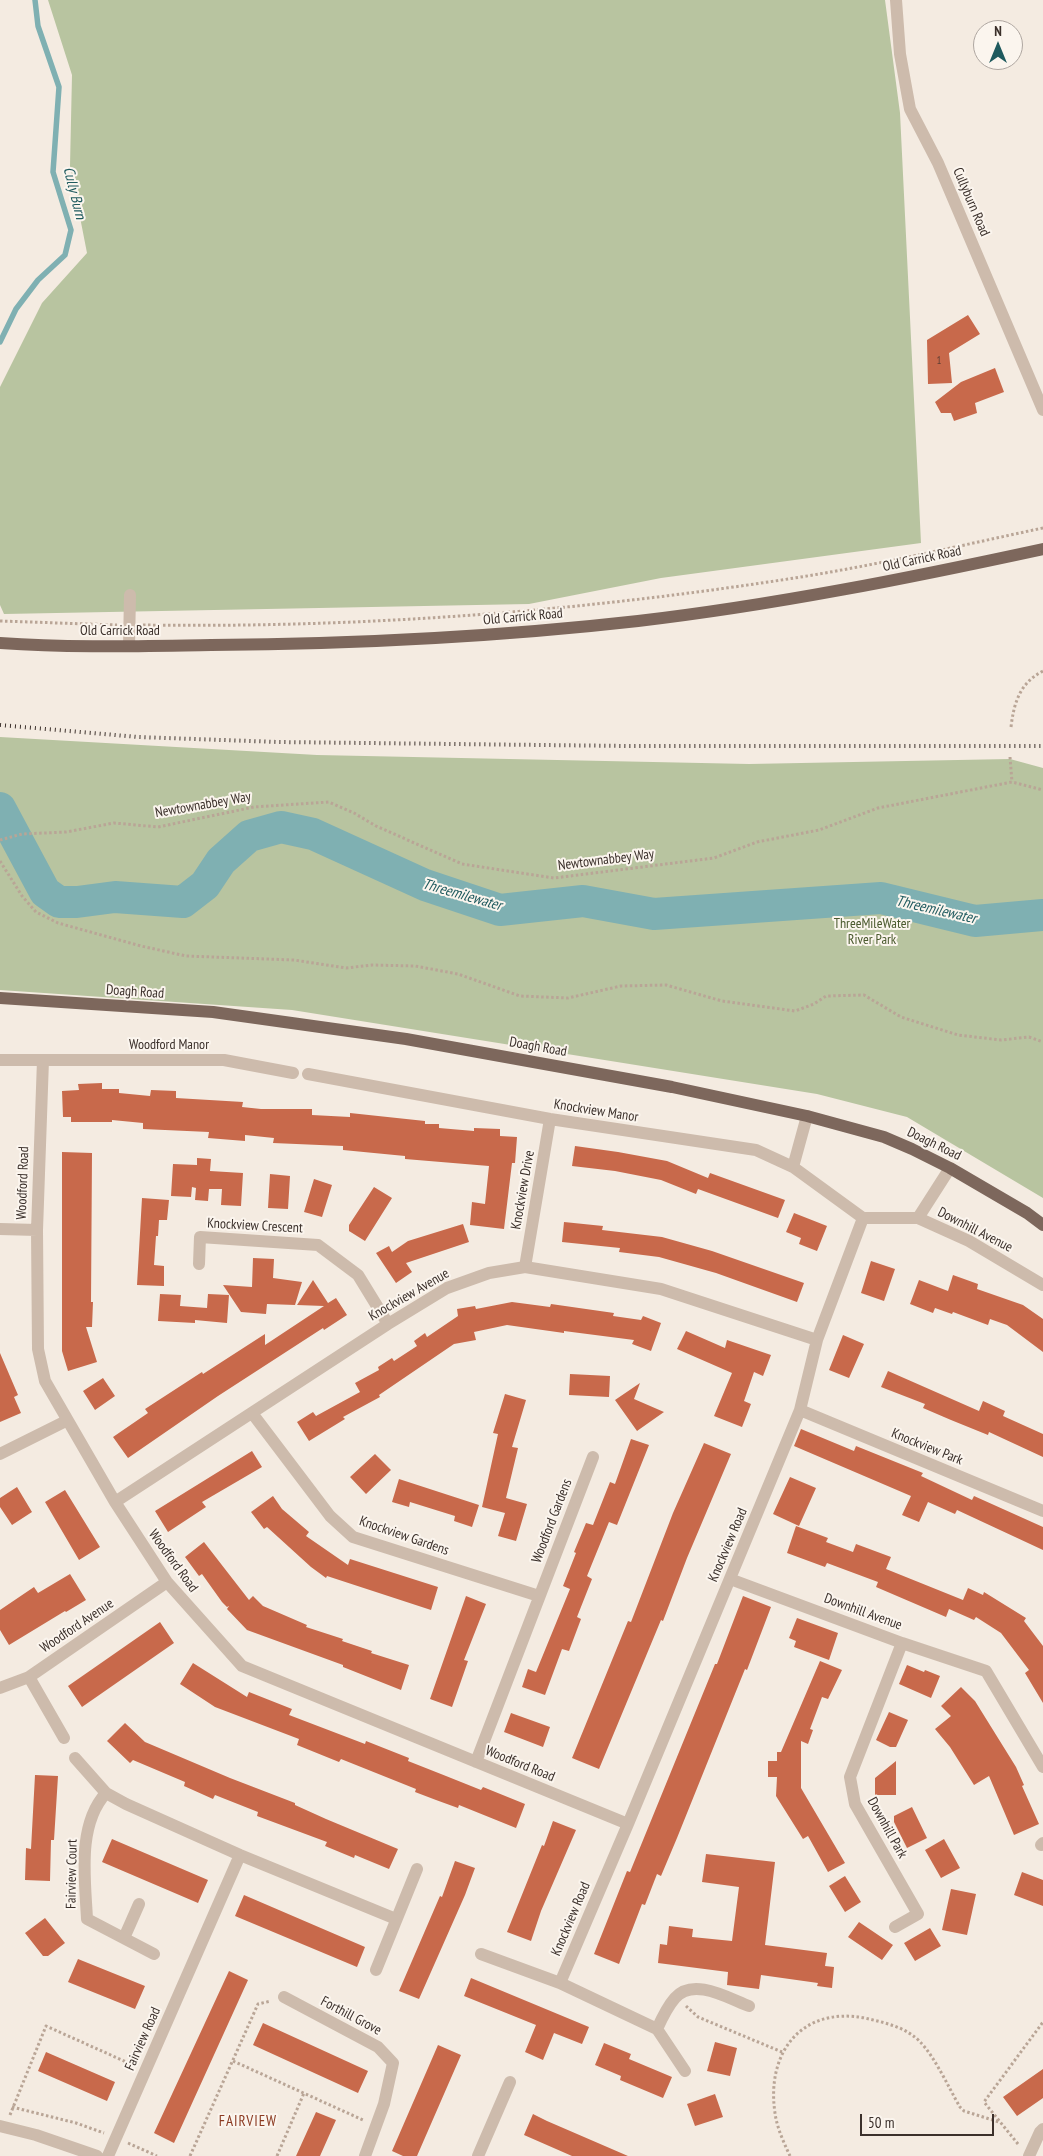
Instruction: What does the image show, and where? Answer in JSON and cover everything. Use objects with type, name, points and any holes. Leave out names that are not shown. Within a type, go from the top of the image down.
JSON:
[{"type":"main road","name":"Old Carrick Road","points":[[0,643],[129,646],[325,644],[467,637],[639,621],[772,602],[907,578],[1043,549]]},
{"type":"main road","name":"Doagh Road","points":[[0,998],[213,1012],[406,1039],[672,1087],[807,1116],[884,1137],[912,1149],[950,1168],[1027,1213],[1043,1225]]},
{"type":"street","name":"Cullyburn Road","points":[[896,0],[900,54],[910,109],[938,163],[1043,410]]},
{"type":"street","points":[[129,646],[130,595]]},
{"type":"street","name":"Woodford Manor","points":[[0,1060],[224,1060],[293,1073]]},
{"type":"street","name":"Woodford Road","points":[[43,1060],[36,1230],[38,1349],[45,1381],[66,1421],[115,1502],[167,1582],[242,1666],[628,1824]]},
{"type":"street","name":"Knockview Manor","points":[[308,1074],[550,1119],[756,1150],[794,1167],[863,1218]]},
{"type":"street","points":[[794,1167],[807,1116]]},
{"type":"street","name":"Knockview Drive","points":[[525,1266],[550,1119]]},
{"type":"street","points":[[863,1218],[918,1218],[950,1168]]},
{"type":"street","name":"Knockview Road","points":[[560,1983],[800,1410],[817,1340],[863,1218]]},
{"type":"street","name":"Downhill Avenue","points":[[918,1218],[969,1241],[1043,1285]]},
{"type":"street","points":[[0,1229],[36,1230]]},
{"type":"street","name":"Knockview Crescent","points":[[199,1264],[200,1237],[318,1245],[358,1276],[388,1324]]},
{"type":"street","name":"Knockview Avenue","points":[[115,1502],[388,1324],[447,1288],[489,1273],[525,1266],[661,1289],[817,1340]]},
{"type":"street","name":"Knockview Park","points":[[800,1410],[1043,1510]]},
{"type":"street","name":"Knockview Gardens","points":[[252,1413],[330,1516],[353,1537],[540,1596]]},
{"type":"street","points":[[0,1454],[66,1421]]},
{"type":"street","name":"Woodford Gardens","points":[[476,1762],[593,1457]]},
{"type":"street","name":"Downhill Avenue","points":[[730,1579],[902,1643],[986,1671],[1043,1767]]},
{"type":"street","name":"Woodford Avenue","points":[[0,1688],[29,1677],[167,1582]]},
{"type":"street","name":"Downhill Park","points":[[895,1928],[918,1914],[855,1804],[850,1777],[902,1643]]},
{"type":"street","points":[[29,1677],[64,1738]]},
{"type":"street","points":[[75,1758],[106,1793],[126,1804],[240,1855],[396,1919]]},
{"type":"street","name":"Fairview Court","points":[[106,1793],[97,1804],[90,1822],[86,1849],[87,1918],[154,1954]]},
{"type":"street","name":"Fairview Road","points":[[108,2156],[240,1855]]},
{"type":"street","points":[[376,1970],[417,1869]]},
{"type":"street","points":[[124,1938],[139,1904]]},
{"type":"street","points":[[481,1954],[560,1983],[657,2029],[684,2071]]},
{"type":"street","points":[[657,2029],[676,1996],[688,1989],[705,1990],[749,2006]]},
{"type":"street","name":"Forthill Grove","points":[[284,1997],[378,2047],[393,2063],[384,2104],[365,2156]]},
{"type":"street","points":[[480,2156],[510,2082]]},
{"type":"street","points":[[3,2127],[61,2142],[97,2156]]},
{"type":"street","points":[[1026,2152],[1043,2129]]},
{"type":"path","points":[[0,621],[220,626],[368,622],[504,614],[655,598],[790,578],[910,556],[1043,528]]},
{"type":"path","points":[[1010,727],[1014,706],[1021,689],[1043,671]]},
{"type":"path","points":[[1010,757],[1012,782]]},
{"type":"path","name":"Newtownabbey Way","points":[[0,840],[22,834],[66,832],[114,823],[158,827],[254,807],[329,802],[354,813],[376,826],[462,864],[554,878],[714,858],[757,842],[819,830],[878,808],[1012,782],[1043,790]]},
{"type":"path","points":[[0,860],[22,896],[36,912],[58,923],[141,946],[186,956],[294,960],[346,968],[372,965],[415,966],[458,974],[520,996],[568,998],[621,986],[666,985],[722,1001],[795,1011],[814,1004],[826,996],[864,995],[901,1017],[958,1035],[1001,1040],[1029,1037],[1043,1042]]},
{"type":"path","points":[[676,1996],[698,2017],[782,2052]]},
{"type":"path","points":[[190,2156],[258,2004],[284,1997]]},
{"type":"path","points":[[790,2156],[783,2142],[775,2114],[775,2077],[782,2052],[797,2034],[818,2020],[850,2016],[885,2022],[912,2035],[933,2059],[964,2111],[999,2122]]},
{"type":"path","points":[[1026,2152],[984,2102],[1043,2022]]},
{"type":"path","points":[[3,2127],[46,2026],[145,2070]]},
{"type":"path","points":[[233,2061],[375,2126]]},
{"type":"path","points":[[277,2156],[304,2094]]},
{"type":"path","points":[[12,2108],[76,2123],[116,2137],[157,2156]]},
{"type":"green space","points":[[48,0],[885,0],[900,113],[921,543],[661,578],[529,604],[4,614],[0,605],[0,387],[42,303],[87,253],[70,166],[72,75]]},
{"type":"green space","name":"ThreeMileWater River Park","points":[[0,737],[317,755],[749,764],[1010,759],[1043,768],[1043,1198],[907,1117],[817,1094],[292,1010],[0,990]]},
{"type":"building","points":[[968,315],[980,334],[949,353],[952,383],[928,384],[927,340]]},
{"type":"building","points":[[995,368],[1004,392],[975,403],[977,413],[954,421],[951,413],[941,413],[935,402],[961,382]]},
{"type":"building","points":[[102,1083],[102,1089],[119,1089],[119,1093],[150,1096],[151,1090],[176,1091],[176,1098],[243,1102],[242,1107],[312,1109],[312,1115],[350,1117],[350,1113],[425,1121],[425,1124],[439,1124],[439,1128],[474,1131],[474,1128],[500,1129],[500,1136],[517,1137],[515,1163],[512,1163],[504,1229],[470,1225],[472,1202],[485,1204],[489,1166],[405,1159],[405,1156],[343,1150],[343,1146],[273,1143],[274,1138],[245,1135],[245,1141],[208,1138],[209,1132],[143,1129],[143,1123],[112,1120],[112,1122],[71,1122],[71,1117],[63,1117],[62,1091],[79,1090],[78,1084]]},
{"type":"building","points":[[575,1146],[667,1161],[708,1178],[710,1173],[785,1200],[778,1218],[698,1189],[696,1194],[661,1180],[615,1171],[572,1166]]},
{"type":"building","points":[[62,1152],[92,1153],[91,1302],[93,1302],[92,1327],[86,1327],[97,1362],[68,1371],[62,1351]]},
{"type":"building","points":[[197,1158],[211,1159],[210,1171],[243,1173],[241,1206],[221,1205],[222,1189],[209,1189],[208,1201],[195,1200],[196,1188],[192,1187],[191,1197],[171,1196],[173,1164],[197,1165]]},
{"type":"building","points":[[270,1174],[290,1176],[288,1209],[268,1208]]},
{"type":"building","points":[[314,1179],[332,1185],[322,1217],[304,1212]]},
{"type":"building","points":[[374,1187],[392,1198],[365,1241],[349,1231],[349,1225]]},
{"type":"building","points":[[142,1198],[169,1200],[167,1220],[159,1220],[154,1265],[164,1266],[164,1286],[137,1285]]},
{"type":"building","points":[[794,1213],[827,1226],[817,1251],[799,1244],[801,1238],[786,1232]]},
{"type":"building","points":[[564,1222],[603,1226],[602,1230],[662,1237],[712,1251],[804,1283],[797,1302],[716,1273],[659,1257],[619,1252],[620,1248],[562,1242]]},
{"type":"building","points":[[463,1224],[469,1242],[406,1263],[412,1272],[396,1283],[376,1253],[389,1246],[392,1252],[408,1241]]},
{"type":"building","points":[[253,1258],[274,1259],[273,1278],[302,1282],[295,1305],[267,1304],[266,1314],[241,1312],[223,1285],[252,1287]]},
{"type":"building","points":[[871,1261],[895,1269],[884,1301],[861,1293]]},
{"type":"building","points":[[953,1275],[978,1284],[977,1289],[1023,1305],[1043,1319],[1043,1352],[1007,1325],[990,1319],[988,1325],[953,1312],[952,1314],[935,1308],[933,1313],[910,1304],[919,1280],[948,1291]]},
{"type":"building","points":[[313,1280],[328,1303],[336,1298],[347,1315],[324,1330],[323,1328],[218,1396],[128,1458],[113,1437],[148,1413],[145,1409],[265,1334],[265,1345],[324,1306],[297,1305]]},
{"type":"building","points":[[160,1294],[181,1295],[180,1306],[207,1308],[208,1294],[229,1295],[227,1323],[195,1320],[195,1323],[158,1321]]},
{"type":"building","points":[[512,1302],[550,1307],[551,1304],[614,1313],[613,1316],[641,1320],[643,1316],[661,1323],[651,1351],[632,1344],[634,1340],[564,1331],[564,1333],[507,1325],[474,1332],[476,1340],[454,1344],[379,1395],[380,1397],[343,1417],[345,1419],[309,1441],[297,1422],[313,1412],[316,1416],[360,1392],[355,1383],[379,1370],[378,1367],[392,1358],[394,1361],[417,1346],[414,1341],[425,1333],[427,1337],[458,1316],[457,1309],[475,1306],[476,1309]]},
{"type":"building","points":[[686,1331],[725,1348],[727,1340],[771,1355],[763,1376],[754,1372],[744,1401],[751,1404],[742,1427],[714,1416],[732,1373],[677,1349]]},
{"type":"building","points":[[843,1335],[864,1344],[849,1378],[829,1370]]},
{"type":"building","points":[[0,1353],[18,1395],[14,1397],[21,1413],[0,1422]]},
{"type":"building","points":[[888,1371],[979,1411],[983,1401],[1005,1411],[1003,1416],[1043,1434],[1043,1457],[989,1432],[988,1435],[923,1408],[925,1404],[881,1387]]},
{"type":"building","points":[[570,1374],[610,1376],[609,1397],[569,1395]]},
{"type":"building","points":[[103,1378],[115,1396],[95,1410],[83,1391]]},
{"type":"building","points":[[640,1383],[634,1399],[664,1412],[637,1431],[615,1400]]},
{"type":"building","points":[[505,1394],[526,1400],[512,1447],[518,1448],[506,1498],[527,1504],[516,1541],[498,1536],[505,1513],[482,1507],[498,1434],[493,1433]]},
{"type":"building","points":[[801,1429],[854,1451],[856,1446],[923,1473],[921,1476],[972,1500],[974,1496],[1043,1527],[1043,1550],[957,1510],[955,1514],[928,1502],[919,1522],[902,1515],[911,1496],[794,1446]]},
{"type":"building","points":[[631,1439],[649,1445],[617,1525],[609,1522],[587,1576],[592,1579],[577,1617],[581,1619],[569,1651],[562,1649],[545,1695],[522,1687],[528,1669],[536,1672],[570,1589],[563,1586],[586,1523],[593,1525],[610,1482],[615,1484]]},
{"type":"building","points":[[704,1443],[731,1454],[687,1558],[663,1621],[661,1620],[599,1769],[572,1758],[628,1621],[631,1622],[673,1513]]},
{"type":"building","points":[[252,1451],[262,1467],[202,1502],[206,1507],[168,1532],[155,1511]]},
{"type":"building","points":[[375,1454],[391,1470],[366,1494],[350,1477]]},
{"type":"building","points":[[790,1477],[816,1488],[799,1526],[773,1514]]},
{"type":"building","points":[[399,1479],[479,1505],[472,1527],[454,1521],[455,1516],[410,1502],[409,1507],[392,1502]]},
{"type":"building","points":[[17,1487],[32,1512],[12,1525],[0,1507],[0,1498]]},
{"type":"building","points":[[65,1490],[100,1547],[79,1560],[45,1502]]},
{"type":"building","points":[[273,1496],[282,1509],[309,1532],[306,1536],[348,1565],[350,1559],[438,1587],[431,1610],[327,1576],[326,1578],[267,1527],[264,1529],[251,1512]]},
{"type":"building","points":[[796,1526],[828,1538],[826,1542],[853,1552],[856,1544],[891,1557],[886,1569],[963,1600],[968,1588],[983,1595],[984,1592],[1026,1618],[1024,1621],[1043,1646],[1043,1703],[1025,1673],[1029,1670],[1001,1633],[976,1617],[974,1620],[949,1609],[946,1617],[876,1587],[878,1582],[827,1563],[825,1567],[787,1553]]},
{"type":"building","points":[[204,1542],[249,1600],[253,1596],[263,1606],[307,1625],[306,1627],[343,1639],[342,1641],[372,1651],[371,1653],[409,1665],[401,1690],[343,1667],[343,1665],[247,1630],[227,1609],[229,1606],[227,1607],[222,1602],[202,1574],[199,1576],[185,1557]]},
{"type":"building","points":[[70,1574],[86,1600],[9,1645],[0,1630],[0,1610],[34,1587],[38,1593]]},
{"type":"building","points":[[466,1596],[486,1604],[464,1660],[468,1661],[452,1707],[430,1699]]},
{"type":"building","points":[[743,1596],[771,1607],[747,1670],[745,1669],[661,1876],[657,1874],[645,1905],[642,1904],[619,1964],[594,1954],[627,1871],[630,1872],[715,1664],[717,1664]]},
{"type":"building","points":[[797,1618],[838,1633],[829,1660],[794,1647],[796,1641],[789,1638]]},
{"type":"building","points":[[160,1622],[174,1643],[82,1707],[68,1686]]},
{"type":"building","points":[[820,1661],[842,1670],[828,1699],[822,1697],[810,1729],[813,1730],[808,1744],[801,1741],[801,1788],[845,1863],[828,1872],[808,1836],[803,1839],[776,1796],[777,1777],[768,1777],[768,1761],[777,1761],[777,1752],[781,1752]]},
{"type":"building","points":[[193,1663],[247,1697],[249,1692],[292,1709],[289,1715],[365,1744],[366,1741],[409,1758],[408,1761],[481,1790],[483,1787],[525,1804],[516,1828],[459,1805],[458,1808],[415,1792],[416,1789],[341,1759],[339,1762],[297,1745],[299,1739],[215,1707],[180,1684]]},
{"type":"building","points":[[907,1665],[940,1676],[931,1698],[899,1684]]},
{"type":"building","points":[[961,1687],[975,1701],[1016,1767],[1024,1785],[1022,1786],[1039,1824],[1014,1835],[989,1776],[974,1785],[950,1747],[935,1729],[951,1716],[941,1706]]},
{"type":"building","points":[[889,1712],[908,1720],[896,1747],[890,1747],[876,1740]]},
{"type":"building","points":[[511,1713],[550,1727],[543,1747],[504,1732]]},
{"type":"building","points":[[125,1723],[145,1742],[295,1803],[295,1805],[326,1819],[398,1849],[389,1869],[355,1855],[354,1858],[325,1846],[327,1842],[257,1816],[258,1812],[215,1795],[213,1799],[184,1786],[185,1782],[133,1760],[130,1763],[107,1741]]},
{"type":"building","points":[[896,1761],[896,1795],[875,1795],[875,1778]]},
{"type":"building","points":[[35,1775],[58,1776],[54,1840],[51,1840],[50,1881],[25,1880],[26,1848],[31,1849]]},
{"type":"building","points":[[912,1807],[927,1838],[907,1848],[894,1822],[894,1816]]},
{"type":"building","points":[[553,1821],[576,1830],[541,1911],[531,1941],[507,1932]]},
{"type":"building","points":[[112,1839],[208,1880],[198,1903],[102,1862]]},
{"type":"building","points":[[944,1839],[960,1868],[941,1878],[925,1850]]},
{"type":"building","points":[[706,1854],[775,1862],[765,1945],[827,1953],[825,1966],[834,1967],[832,1988],[817,1986],[818,1983],[761,1975],[759,1989],[727,1985],[728,1972],[658,1963],[660,1944],[667,1945],[669,1926],[693,1929],[692,1937],[732,1941],[739,1887],[702,1882]]},
{"type":"building","points":[[455,1861],[475,1868],[419,1999],[399,1991],[440,1896],[442,1897]]},
{"type":"building","points":[[1022,1872],[1043,1880],[1043,1906],[1014,1895]]},
{"type":"building","points":[[845,1876],[861,1902],[845,1912],[829,1886]]},
{"type":"building","points":[[951,1889],[976,1894],[967,1935],[942,1930]]},
{"type":"building","points":[[244,1895],[365,1947],[357,1967],[235,1916]]},
{"type":"building","points":[[45,1918],[65,1943],[48,1956],[43,1956],[25,1933]]},
{"type":"building","points":[[859,1922],[893,1945],[882,1960],[848,1937]]},
{"type":"building","points":[[930,1928],[941,1946],[915,1961],[904,1943]]},
{"type":"building","points":[[78,1959],[145,1986],[135,2009],[68,1982]]},
{"type":"building","points":[[229,1971],[248,1980],[174,2143],[154,2133]]},
{"type":"building","points":[[471,1978],[589,2027],[582,2044],[554,2033],[543,2060],[525,2052],[536,2025],[464,1996]]},
{"type":"building","points":[[263,2023],[368,2071],[358,2093],[253,2045]]},
{"type":"building","points":[[715,2042],[737,2048],[730,2076],[707,2071]]},
{"type":"building","points":[[604,2043],[631,2054],[629,2059],[672,2077],[663,2098],[620,2080],[621,2076],[595,2065]]},
{"type":"building","points":[[438,2045],[461,2055],[417,2156],[403,2156],[392,2151]]},
{"type":"building","points":[[46,2052],[115,2082],[107,2101],[38,2071]]},
{"type":"building","points":[[1043,2069],[1043,2098],[1017,2116],[1003,2097]]},
{"type":"building","points":[[715,2094],[723,2117],[695,2126],[687,2104]]},
{"type":"building","points":[[316,2112],[336,2120],[320,2156],[296,2156]]},
{"type":"building","points":[[533,2114],[628,2156],[572,2156],[524,2135]]},
{"type":"waterway","name":"Cully Burn","points":[[0,342],[16,309],[38,280],[65,255],[71,230],[53,172],[59,87],[38,26],[35,0]]},
{"type":"waterway","name":"Threemilewater","points":[[0,808],[45,892],[59,902],[77,902],[115,897],[183,902],[205,885],[221,861],[249,836],[281,827],[313,834],[425,885],[500,910],[583,901],[654,914],[881,898],[975,921],[1043,915]]},
{"type":"railway","points":[[0,725],[138,737],[278,742],[630,746],[1043,746]]},
{"type":"district","name":"FAIRVIEW","points":[[248,2122]]}]
